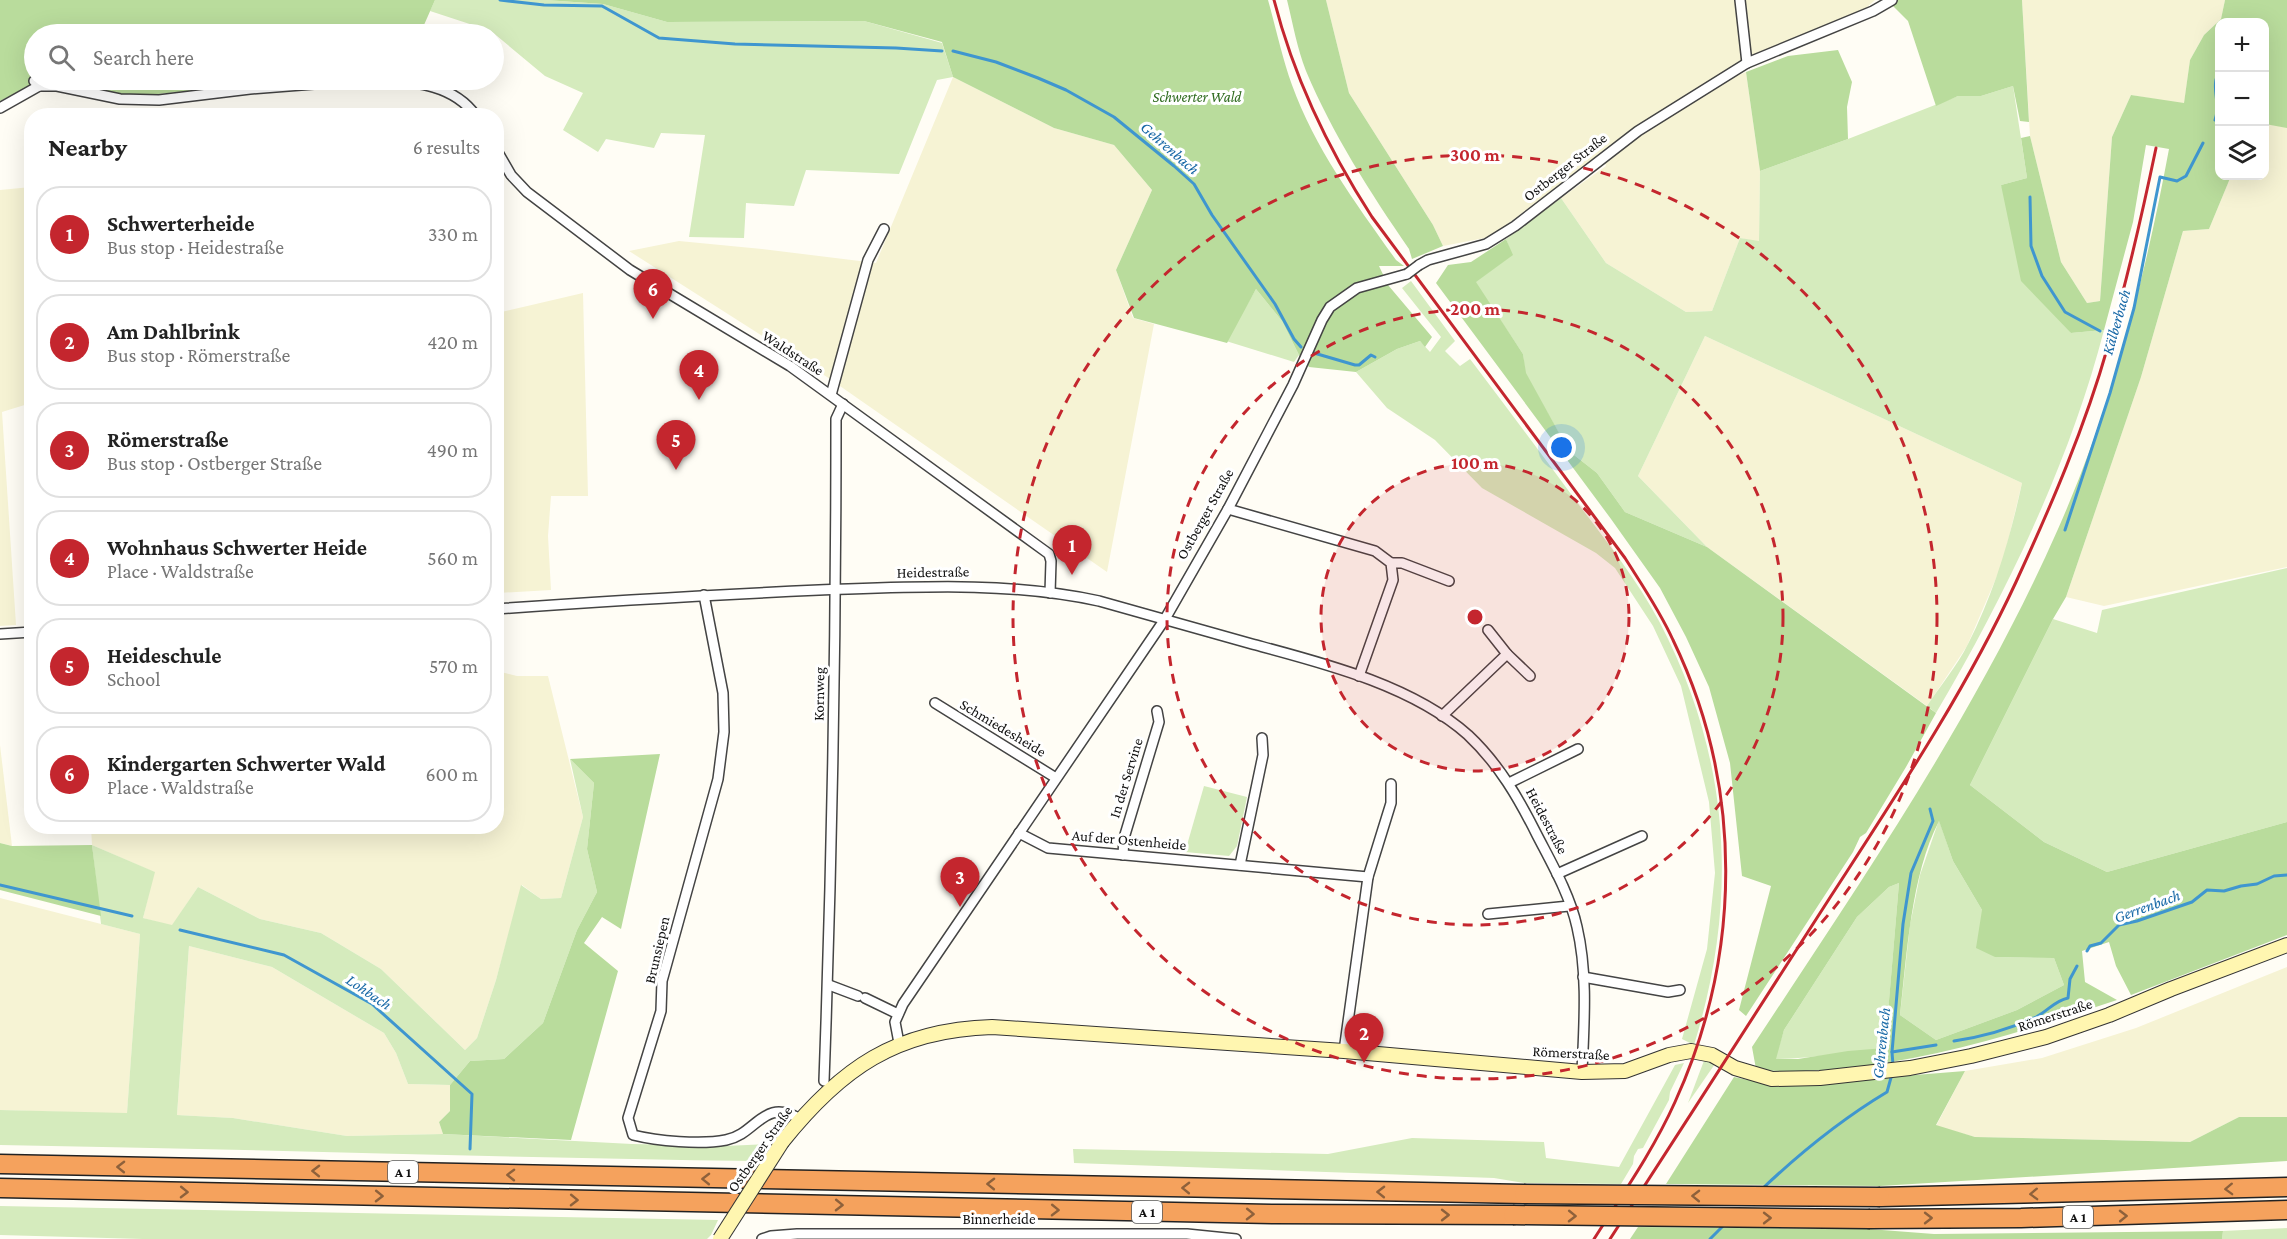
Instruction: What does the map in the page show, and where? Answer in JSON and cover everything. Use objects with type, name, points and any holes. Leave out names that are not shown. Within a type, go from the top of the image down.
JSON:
[{"type":"highway","name":"A 1","points":[[0,1164],[1524,1194],[1880,1197],[2287,1187]]},
{"type":"highway","name":"A 1","points":[[0,1188],[1275,1214],[1870,1219],[2021,1218],[2287,1210]]},
{"type":"street","points":[[1740,0],[1747,63]]},
{"type":"street","name":"Ostberger Straße","points":[[898,1014],[1165,620],[1228,509],[1293,385],[1330,307],[1357,288],[1407,273],[1428,260],[1486,244],[1515,226],[1638,131],[1747,63],[1873,11],[1892,0]]},
{"type":"street","points":[[0,108],[27,90]]},
{"type":"street","points":[[76,90],[120,99],[159,100],[242,90]]},
{"type":"street","points":[[443,90],[451,92],[470,108]]},
{"type":"street","name":"Waldstraße","points":[[504,163],[511,175],[527,192],[630,270],[790,366],[1049,554],[1051,561],[1050,593]]},
{"type":"street","points":[[831,395],[868,260],[884,229]]},
{"type":"street","name":"Kornweg","points":[[824,1081],[829,985],[836,590],[836,419],[843,404]]},
{"type":"street","points":[[1228,509],[1375,550],[1391,563],[1402,563],[1449,581]]},
{"type":"street","points":[[1359,676],[1393,580],[1391,563]]},
{"type":"street","name":"Heidestraße","points":[[504,608],[704,595],[955,586],[1050,593],[1099,601],[1293,655],[1380,683],[1442,716],[1467,735],[1509,783],[1557,874],[1577,926],[1583,977],[1582,1072]]},
{"type":"street","name":"Brunsiepen","points":[[704,595],[724,706],[724,732],[718,779],[662,981],[661,1011],[628,1118],[633,1135],[652,1140],[711,1142],[734,1138],[765,1115],[772,1113],[782,1112],[800,1119]]},
{"type":"street","points":[[1488,630],[1507,654],[1530,676]]},
{"type":"street","points":[[0,634],[24,632]]},
{"type":"street","points":[[1442,716],[1507,654]]},
{"type":"street","name":"Schmiedesheide","points":[[935,703],[1056,778]]},
{"type":"street","name":"In der Servine","points":[[1123,855],[1124,838],[1159,722],[1157,711]]},
{"type":"street","points":[[1240,865],[1263,755],[1262,738]]},
{"type":"street","name":"Heidestraße","points":[[1509,783],[1578,749]]},
{"type":"street","points":[[1344,1051],[1368,877],[1391,803],[1391,784]]},
{"type":"street","name":"Auf der Ostenheide","points":[[1019,833],[1048,848],[1368,877]]},
{"type":"street","name":"Heidestraße","points":[[1557,874],[1642,836]]},
{"type":"street","points":[[1488,914],[1569,906]]},
{"type":"street","name":"Römerstraße","points":[[899,1043],[953,1030],[992,1027],[1344,1051],[1582,1072],[1625,1071],[1669,1054],[1691,1051],[1712,1055],[1735,1068],[1772,1079],[1832,1077],[1910,1068],[1971,1056],[2046,1036],[2109,1015],[2192,980],[2287,945]]},
{"type":"street","points":[[1583,977],[1668,992],[1680,990]]},
{"type":"street","points":[[829,985],[898,1014],[896,1031],[899,1043]]},
{"type":"street","name":"Ostberger Straße","points":[[720,1239],[782,1142],[800,1119],[827,1091],[862,1064],[899,1043]]},
{"type":"street","name":"Binnerheide","points":[[762,1239],[797,1234],[1187,1234],[1236,1239]]},
{"type":"shaded area","points":[[1326,0],[1875,0],[1866,8],[1741,61],[1678,100],[1686,107],[1729,79],[1746,72],[1760,171],[1759,242],[1740,238],[1712,311],[1686,312],[1606,263],[1561,198],[1606,166],[1602,154],[1490,237],[1443,246],[1433,225],[1349,93]]},
{"type":"shaded area","points":[[2022,0],[2225,0],[2221,18],[2215,18],[2215,25],[2204,35],[2190,60],[2184,104],[2131,95],[2112,137],[2100,301],[2087,303],[2061,262],[2030,136]]},
{"type":"shaded area","points":[[953,77],[1054,128],[1114,145],[1152,190],[1116,270],[1133,318],[1154,324],[1107,572],[827,377],[629,251],[679,241],[876,263]]},
{"type":"shaded area","points":[[2269,125],[2287,127],[2287,567],[2104,606],[2066,597],[2141,377],[2183,231],[2209,229],[2229,180],[2269,180]]},
{"type":"shaded area","points":[[24,188],[24,405],[2,412],[16,625],[0,626],[0,190]]},
{"type":"shaded area","points":[[583,293],[588,496],[551,496],[548,536],[551,590],[504,593],[504,311]]},
{"type":"shaded area","points":[[1705,336],[2022,483],[2003,562],[1967,646],[1927,706],[1707,547],[1638,476]]},
{"type":"shaded area","points":[[504,673],[517,676],[548,676],[583,817],[561,898],[541,899],[522,885],[496,980],[477,1038],[465,1050],[381,969],[321,933],[260,919],[198,887],[172,926],[143,918],[154,872],[92,845],[91,834],[504,834]]},
{"type":"shaded area","points":[[0,745],[12,846],[0,843]]},
{"type":"shaded area","points":[[0,898],[140,934],[127,1114],[0,1110]]},
{"type":"shaded area","points":[[189,946],[272,967],[384,1033],[396,1053],[408,1084],[450,1085],[450,1111],[439,1122],[443,1134],[347,1136],[233,1118],[177,1115]]},
{"type":"shaded area","points":[[2287,967],[2287,1117],[2239,1117],[2190,1142],[1975,1137],[1936,1126],[1965,1071],[2042,1058],[2136,1028]]},
{"type":"green space","points":[[0,0],[435,0],[424,24],[24,24],[24,89],[0,101]]},
{"type":"green space","points":[[435,0],[545,0],[603,4],[667,22],[864,21],[942,43],[953,77],[937,80],[899,174],[806,170],[794,206],[746,203],[744,238],[689,237],[705,135],[661,133],[654,148],[606,139],[598,152],[563,130],[583,93],[545,76],[504,42],[504,24],[470,24],[430,11]]},
{"type":"green space","name":"Schwerter Wald","points":[[545,0],[1268,0],[1288,74],[1312,132],[1352,197],[1396,260],[1404,266],[1379,266],[1388,285],[1432,337],[1425,347],[1420,341],[1397,349],[1356,372],[1309,367],[1299,355],[1282,321],[1256,289],[1227,343],[1134,318],[1116,270],[1152,190],[1114,145],[1054,128],[953,77],[942,42],[864,21],[667,22],[603,4]]},
{"type":"green space","points":[[1287,0],[1326,0],[1349,93],[1433,225],[1443,246],[1412,259],[1409,249],[1353,163],[1328,118],[1300,54]]},
{"type":"green space","points":[[1887,0],[2022,0],[2029,122],[2020,121],[2013,86],[1981,96],[1958,96],[1936,106],[1908,21]]},
{"type":"green space","points":[[2225,0],[2287,0],[2287,128],[2269,125],[2269,18],[2221,18]]},
{"type":"green space","points":[[2215,25],[2215,180],[2229,180],[2209,229],[2183,231],[2141,377],[2066,597],[1970,785],[2044,842],[2107,872],[2287,822],[2287,935],[2131,995],[2116,966],[2109,942],[2082,951],[2085,982],[2117,1000],[1979,1043],[1910,1059],[1828,1070],[1756,1069],[1752,1047],[1876,858],[1955,730],[2026,597],[2077,483],[2111,389],[2125,342],[2160,198],[2169,149],[2146,145],[2133,222],[2104,330],[2071,333],[2021,281],[2001,185],[2027,178],[2021,138],[2030,136],[2061,262],[2087,303],[2100,301],[2112,137],[2131,95],[2184,103],[2190,60],[2204,35]],"holes":[[[1939,821],[1953,861],[1982,910],[1976,948],[1995,957],[2054,958],[2064,985],[2017,1010],[1936,1040],[1900,1015],[1916,890],[1922,866]],[[1899,883],[1885,1048],[1798,1059],[1776,1059],[1784,1030],[1857,917],[1889,887]]]},
{"type":"green space","points":[[1838,50],[1852,82],[1847,107],[1848,139],[1760,171],[1746,72],[1788,56]]},
{"type":"green space","points":[[2013,86],[2027,178],[2001,185],[2071,333],[2104,330],[2073,429],[2033,527],[1987,622],[1936,713],[1927,706],[1964,652],[1986,605],[2012,525],[2022,483],[1705,336],[1638,476],[1707,547],[1625,512],[1597,473],[1569,451],[1525,373],[1523,354],[1475,282],[1512,255],[1506,239],[1561,198],[1606,263],[1686,312],[1712,311],[1740,238],[1759,241],[1760,171],[1958,96],[1981,96]]},
{"type":"green space","points":[[103,90],[198,90],[158,94],[121,94]]},
{"type":"green space","points":[[1506,239],[1513,255],[1476,282],[1523,354],[1526,373],[1569,451],[1597,473],[1625,512],[1707,547],[1936,713],[1866,833],[1860,837],[1853,852],[1746,1016],[1739,1010],[1771,886],[1742,876],[1730,763],[1709,687],[1660,588],[1436,283],[1448,265],[1471,262]]},
{"type":"green space","points":[[1411,281],[1455,341],[1445,351],[1460,366],[1470,359],[1611,547],[1659,621],[1683,673],[1701,725],[1714,777],[1720,830],[1722,883],[1718,936],[1708,990],[1694,1045],[1682,1039],[1707,949],[1715,873],[1709,802],[1681,686],[1653,626],[1615,568],[1596,553],[1482,488],[1435,440],[1387,408],[1356,372],[1397,349],[1420,341],[1430,352],[1441,337],[1402,288]]},
{"type":"green space","points":[[1256,289],[1282,321],[1299,355],[1294,362],[1226,341]]},
{"type":"green space","points":[[2287,568],[2287,822],[2107,872],[2044,842],[1970,785],[2053,619],[2097,633],[2102,610]]},
{"type":"green space","points":[[660,754],[621,929],[602,917],[584,943],[618,971],[571,1140],[443,1134],[439,1122],[450,1111],[450,1085],[470,1061],[504,1059],[543,1023],[577,930],[597,892],[587,849],[594,783],[570,759]]},
{"type":"green space","points":[[570,759],[594,783],[587,849],[597,892],[577,930],[543,1023],[504,1059],[470,1061],[450,1085],[408,1084],[396,1053],[384,1033],[272,967],[189,946],[177,1115],[233,1118],[347,1136],[443,1134],[632,1144],[725,1146],[770,1144],[756,1161],[0,1145],[0,1110],[127,1113],[140,934],[101,924],[92,845],[155,872],[143,918],[172,925],[198,887],[260,919],[321,933],[381,969],[465,1050],[477,1038],[496,980],[521,885],[541,899],[561,898],[583,817]]},
{"type":"green space","points":[[1204,786],[1247,797],[1237,846],[1229,856],[1185,852]]},
{"type":"green space","points":[[1939,820],[1953,861],[1982,910],[1995,957],[2054,958],[2064,985],[2017,1010],[1936,1040],[1900,1015],[1910,925],[1920,875]]},
{"type":"green space","points":[[0,843],[12,846],[92,845],[101,916],[0,890]]},
{"type":"green space","points":[[1899,883],[1885,1049],[1775,1059],[1784,1030],[1857,917],[1889,887]]},
{"type":"green space","points":[[1705,1058],[1717,1061],[1688,1103]]},
{"type":"green space","points":[[1684,1063],[1670,1092],[1669,1100],[1643,1148],[1638,1149],[1634,1156],[1633,1164],[1621,1184],[1524,1183],[1494,1178],[1074,1163],[1073,1149],[1328,1154],[1412,1138],[1544,1142],[1546,1158],[1619,1167],[1675,1065]]},
{"type":"green space","points":[[1965,1071],[1936,1125],[1975,1137],[2190,1142],[2239,1117],[2287,1117],[2287,1161],[1880,1186],[1666,1184],[1734,1077],[1777,1086]]},
{"type":"green space","points":[[0,1206],[718,1220],[707,1239],[143,1239],[0,1235]]},
{"type":"green space","points":[[1638,1227],[1869,1229],[1934,1234],[2223,1231],[2222,1239],[1630,1239]]},
{"type":"green space","points":[[2287,1228],[2287,1239],[2222,1239],[2223,1231]]},
{"type":"waterway","name":"Gehrenbach","points":[[500,0],[544,5],[602,6],[659,38],[735,44],[942,51]]},
{"type":"waterway","name":"Gehrenbach","points":[[953,51],[996,62],[1066,90],[1114,117],[1174,166],[1194,184],[1212,215],[1275,304],[1294,339],[1301,347]]},
{"type":"waterway","name":"Kälberbach","points":[[2065,530],[2110,393],[2134,308],[2160,177],[2177,181],[2186,176],[2203,143]]},
{"type":"waterway","points":[[2030,197],[2031,246],[2042,276],[2065,312],[2100,331]]},
{"type":"waterway","points":[[1314,353],[1355,365],[1359,365],[1371,355],[1375,357]]},
{"type":"waterway","name":"Gehrenbach","points":[[1893,1065],[1892,1052],[1903,924],[1911,873],[1933,821],[1930,809]]},
{"type":"waterway","name":"Gerrenbach","points":[[2087,951],[2090,946],[2101,943],[2119,925],[2192,902],[2207,890],[2224,891],[2257,884],[2274,876],[2287,875]]},
{"type":"waterway","name":"Lohbach","points":[[0,885],[132,916]]},
{"type":"waterway","name":"Lohbach","points":[[180,930],[284,955],[372,1004],[472,1094],[470,1149]]},
{"type":"waterway","name":"Gerrenbach","points":[[1954,1041],[1985,1035],[2016,1025],[2036,1017],[2059,1001],[2068,998],[2070,979],[2077,966]]},
{"type":"waterway","name":"Gerrenbach","points":[[1892,1052],[1936,1045]]},
{"type":"waterway","name":"Gehrenbach","points":[[1762,1189],[1822,1137],[1887,1092],[1892,1074]]},
{"type":"waterway","name":"Gehrenbach","points":[[1710,1239],[1725,1224]]},
{"type":"railway","points":[[1274,0],[1302,85],[1327,139],[1356,191],[1372,217],[1625,558],[1657,608],[1696,696],[1713,754],[1723,812],[1726,871],[1723,930],[1713,988],[1697,1046],[1675,1102],[1647,1155],[1594,1239]]},
{"type":"railway","points":[[1610,1239],[1905,781],[1996,623],[2054,495],[2089,406],[2122,297],[2156,148]]},
{"type":"place","name":"Kindergarten Schwerter Wald","points":[[653,319]]},
{"type":"place","name":"Wohnhaus Schwerter Heide","points":[[699,400]]},
{"type":"place","name":"Heideschule","points":[[676,470]]},
{"type":"place","name":"Schwerterheide","points":[[1072,575]]},
{"type":"place","name":"Römerstraße","points":[[960,907]]},
{"type":"place","name":"Am Dahlbrink","points":[[1364,1063]]}]
